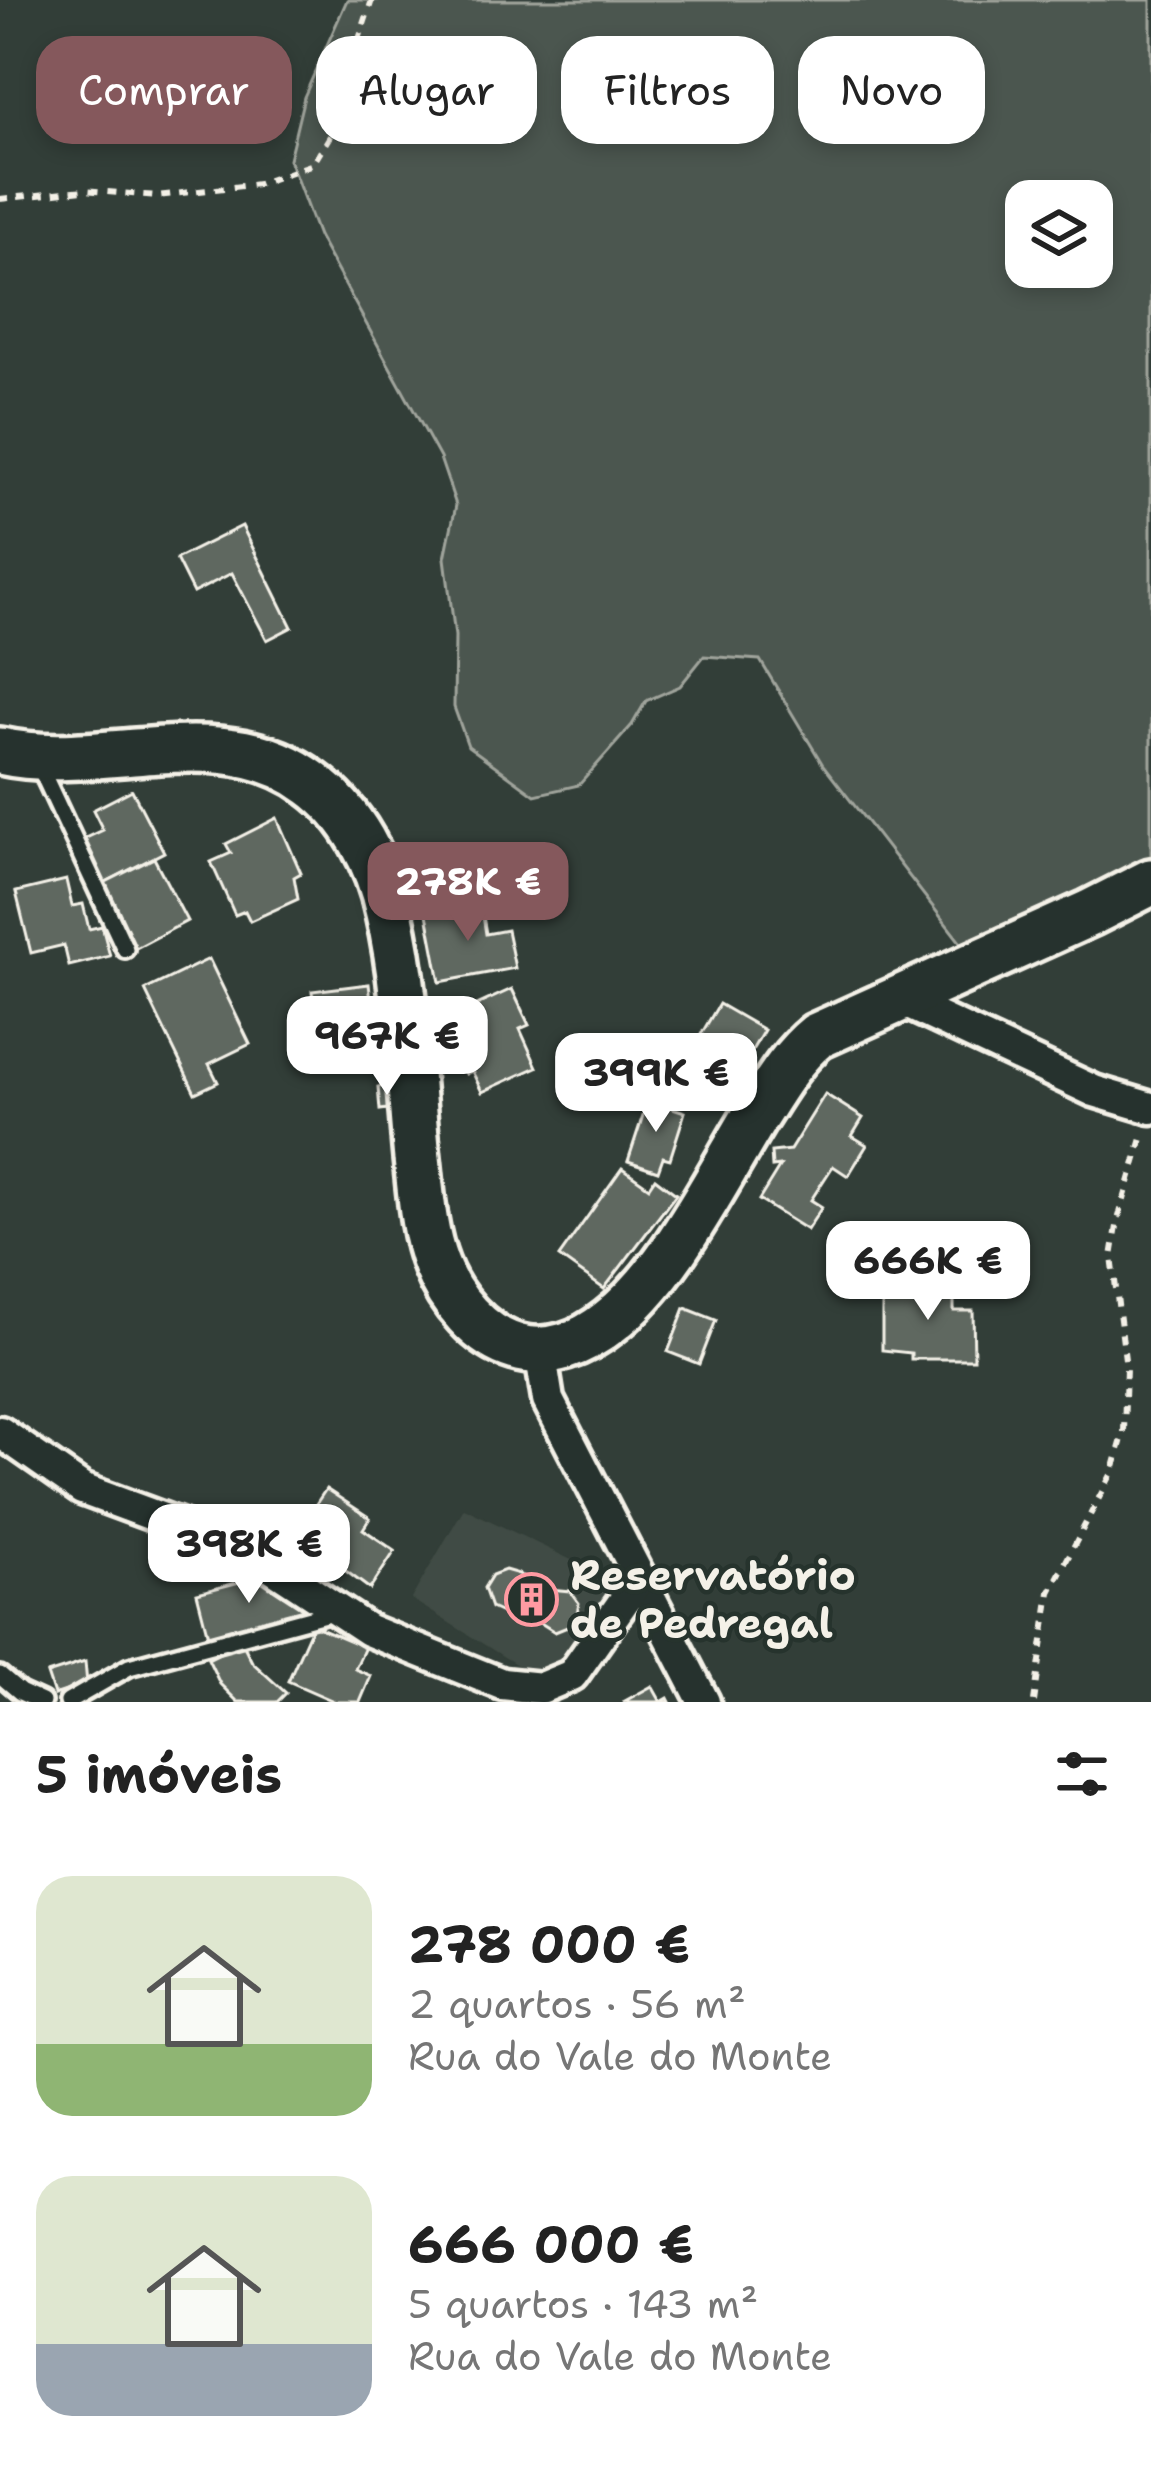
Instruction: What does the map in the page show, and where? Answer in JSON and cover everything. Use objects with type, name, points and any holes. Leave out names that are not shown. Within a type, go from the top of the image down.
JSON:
[{"type":"street","points":[[18,754],[202,750],[249,755],[310,781],[341,812],[372,860],[389,912],[423,1214],[436,1264],[458,1303],[489,1334],[512,1346],[540,1350],[584,1338],[626,1309],[658,1271],[783,1073],[808,1043],[836,1024],[1151,882]]},
{"type":"street","points":[[896,998],[1105,1096],[1151,1108]]},
{"type":"street","points":[[540,1350],[548,1400],[704,1702]]},
{"type":"street","points":[[0,1432],[82,1489],[247,1550],[368,1630],[478,1677],[513,1686],[542,1688],[566,1680],[583,1665],[640,1578]]},
{"type":"lane","points":[[18,754],[125,949]]},
{"type":"lane","points":[[68,1702],[129,1666],[340,1610]]},
{"type":"lane","points":[[0,1675],[42,1702]]},
{"type":"path","points":[[0,199],[84,190],[157,196],[258,184],[313,164],[335,126],[372,0]]},
{"type":"path","points":[[1034,1702],[1050,1592],[1107,1484],[1122,1445],[1127,1381],[1113,1283],[1113,1244],[1151,1108]]},
{"type":"shaded area","points":[[347,0],[1151,0],[1151,869],[967,951],[823,765],[760,660],[704,656],[680,686],[646,701],[632,725],[579,785],[535,795],[468,746],[454,707],[455,636],[445,558],[456,505],[440,458],[318,236],[289,159],[304,97],[316,70],[316,144],[537,144],[537,36],[331,36]]},
{"type":"shaded area","points":[[464,1508],[621,1584],[573,1663],[530,1673],[411,1599]]},
{"type":"building","points":[[242,526],[292,627],[267,640],[232,573],[193,593],[176,559]]},
{"type":"building","points":[[132,790],[164,852],[102,884],[80,841],[103,830],[93,810]]},
{"type":"building","points":[[277,818],[301,873],[294,877],[298,899],[250,921],[245,911],[235,915],[211,862],[231,853],[226,844]]},
{"type":"building","points":[[154,858],[187,921],[136,948],[102,884]]},
{"type":"building","points":[[66,880],[72,906],[83,904],[89,929],[102,926],[110,956],[69,966],[64,945],[31,953],[16,892]]},
{"type":"building","points":[[481,904],[486,934],[507,930],[515,968],[440,982],[427,914]]},
{"type":"building","points":[[209,959],[250,1044],[209,1064],[218,1082],[195,1093],[145,990]]},
{"type":"building","points":[[369,984],[377,1052],[320,1059],[312,991]]},
{"type":"building","points":[[512,989],[529,1025],[520,1029],[537,1067],[482,1092],[472,1071],[466,1074],[442,1021]]},
{"type":"building","points":[[719,1004],[764,1030],[725,1096],[700,1081],[709,1066],[689,1055]]},
{"type":"building","points":[[393,1085],[396,1108],[380,1110],[378,1087]]},
{"type":"building","points":[[825,1094],[863,1118],[852,1136],[867,1145],[848,1176],[833,1166],[811,1200],[822,1207],[807,1230],[759,1200],[780,1166],[772,1167],[771,1152],[790,1150]]},
{"type":"building","points":[[648,1100],[685,1112],[670,1159],[663,1157],[658,1171],[628,1161]]},
{"type":"building","points":[[622,1168],[649,1187],[655,1178],[676,1194],[604,1289],[559,1257]]},
{"type":"building","points":[[954,1281],[954,1311],[973,1311],[974,1359],[911,1359],[911,1353],[882,1350],[882,1302],[901,1302],[901,1282]]},
{"type":"building","points":[[685,1308],[716,1320],[699,1364],[668,1352]]},
{"type":"building","points":[[326,1489],[370,1518],[363,1529],[395,1551],[370,1589],[296,1534]]},
{"type":"building","points":[[239,1562],[320,1612],[209,1640],[197,1593],[244,1581]]},
{"type":"building","name":"Reservatório de Pedregal","points":[[505,1570],[550,1589],[570,1591],[579,1603],[575,1624],[555,1632],[539,1622],[522,1622],[513,1613],[491,1608],[484,1588],[492,1575]]},
{"type":"building","points":[[313,1625],[365,1647],[355,1669],[371,1676],[360,1702],[336,1702],[288,1681]]},
{"type":"building","points":[[242,1642],[252,1662],[286,1693],[277,1702],[238,1702],[220,1684],[208,1659]]},
{"type":"building","points":[[85,1662],[87,1684],[54,1695],[47,1674]]},
{"type":"building","points":[[652,1686],[661,1702],[623,1702]]},
{"type":"place","name":"Reservatório de Pedregal","points":[[531,1599]]}]
